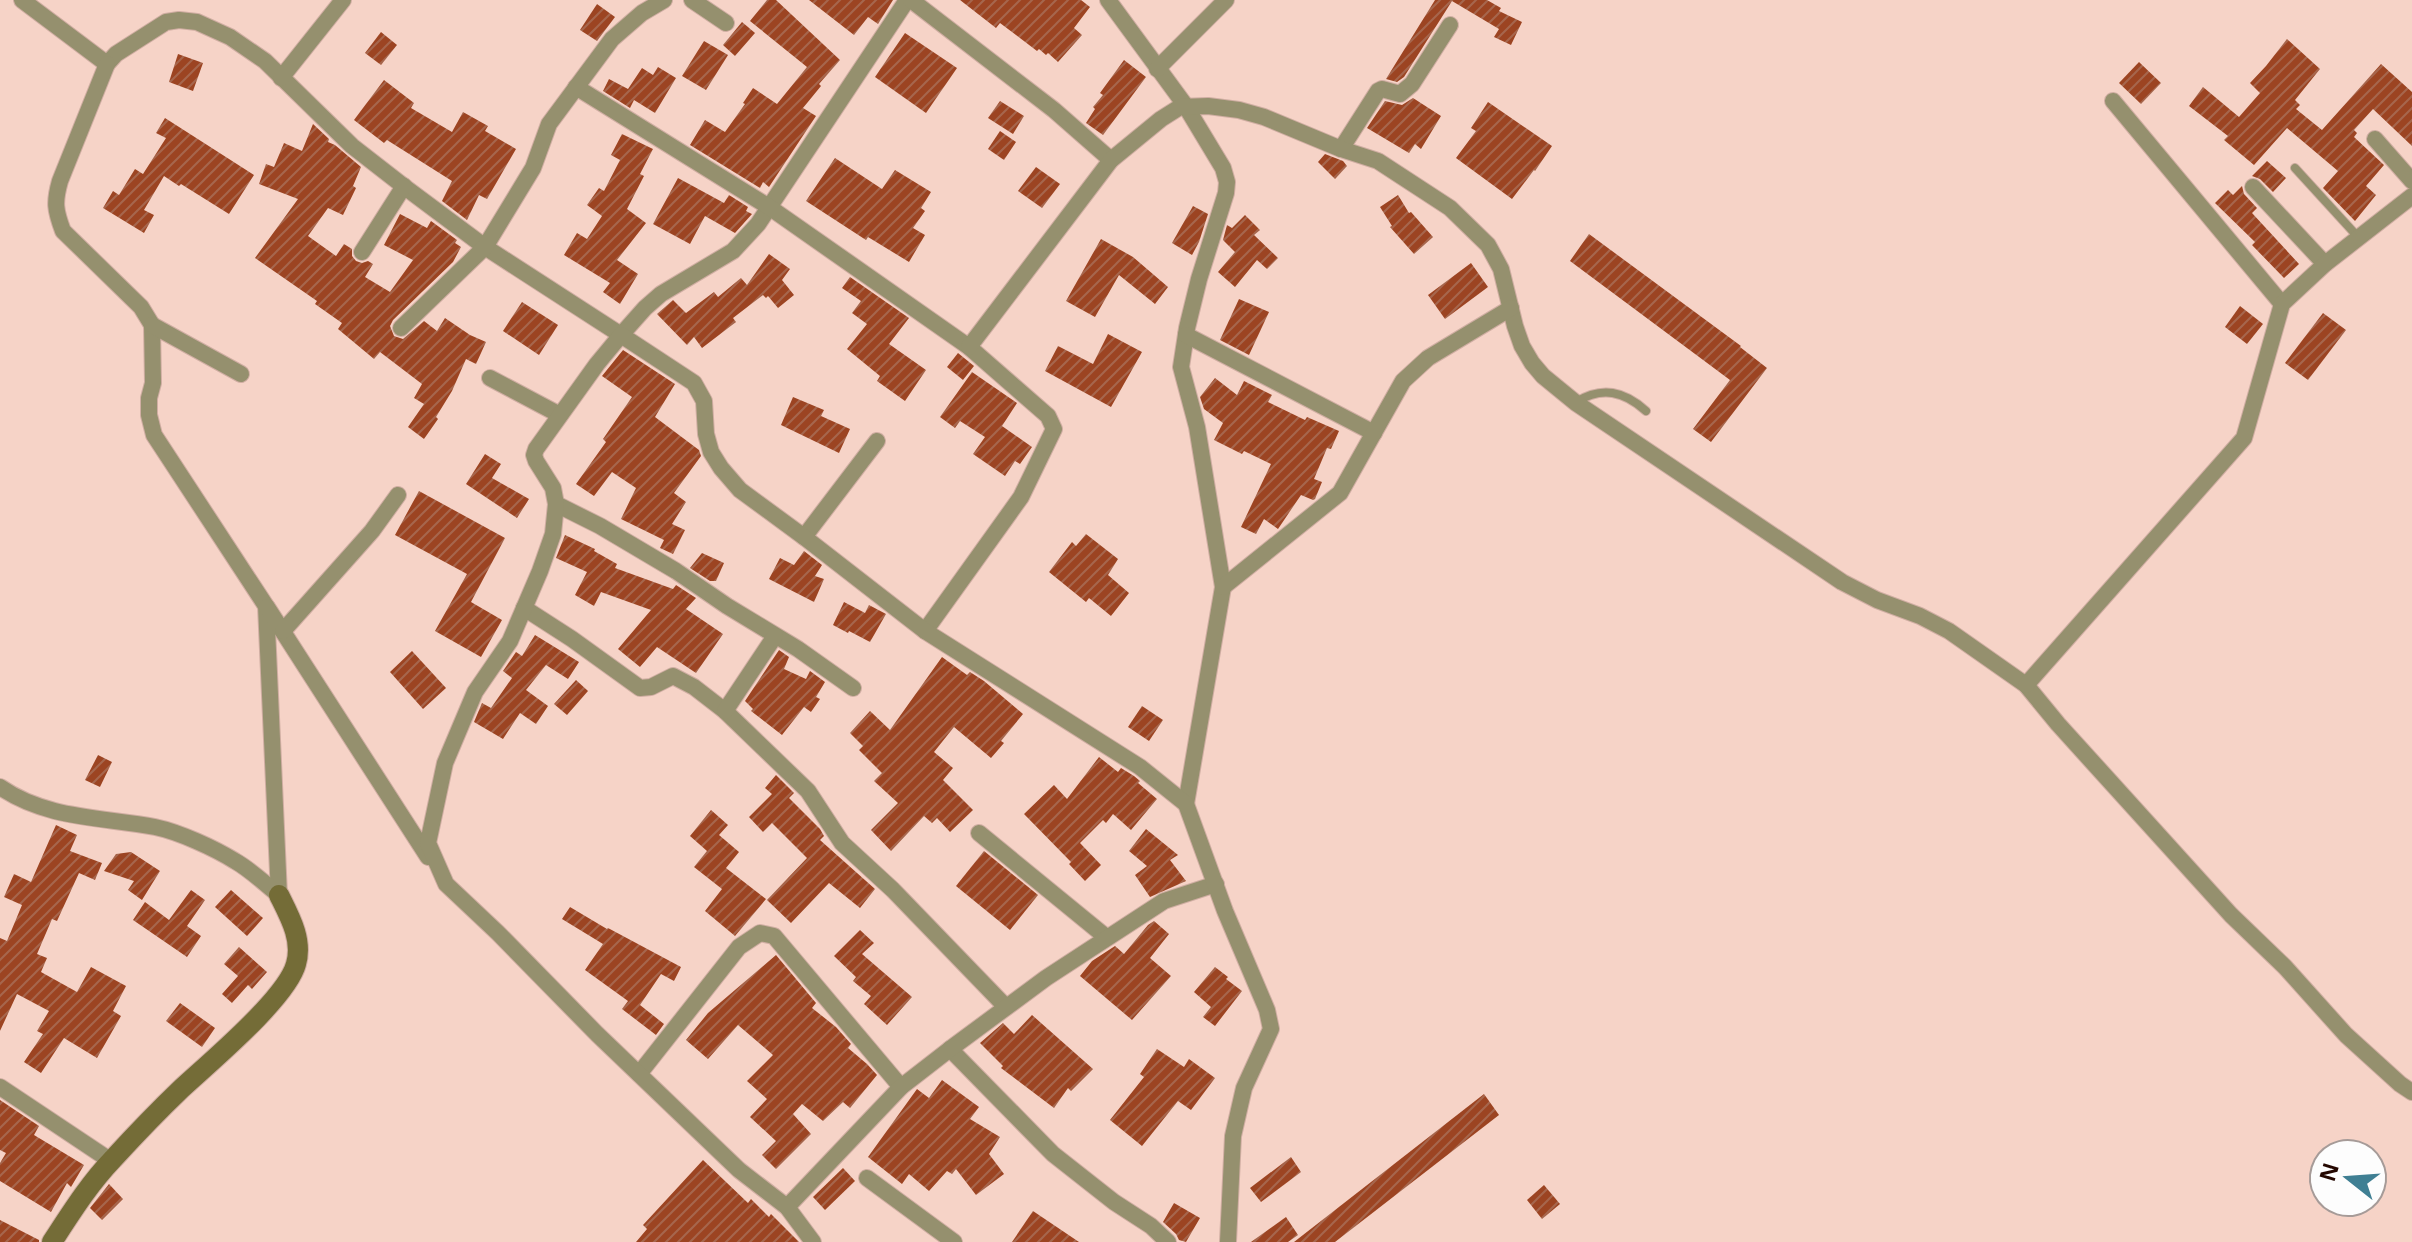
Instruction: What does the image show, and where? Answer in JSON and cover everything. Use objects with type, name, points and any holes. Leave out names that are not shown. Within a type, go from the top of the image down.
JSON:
[{"type":"street","points":[[22,0],[107,64]]},
{"type":"street","points":[[281,78],[343,0]]},
{"type":"street","points":[[401,328],[485,247],[533,168],[549,124],[612,39],[642,13],[664,0]]},
{"type":"street","points":[[692,0],[726,23]]},
{"type":"street","points":[[446,884],[428,843],[445,763],[475,692],[510,641],[553,534],[556,504],[553,488],[534,455],[541,441],[597,364],[645,308],[661,294],[733,251],[758,224],[909,0],[1054,110],[1111,160]]},
{"type":"street","points":[[1108,0],[1157,69],[1173,112],[1223,168],[1227,182],[1199,279],[1186,335],[1182,372],[1197,427],[1223,587],[1186,804],[1225,911],[1262,996],[1271,1029],[1244,1088],[1233,1136],[1228,1242]]},
{"type":"street","points":[[1157,69],[1226,0]]},
{"type":"street","points":[[241,374],[152,325],[141,307],[63,231],[57,217],[55,201],[60,181],[107,64],[116,54],[166,22],[197,22],[230,37],[265,61],[352,146],[485,247],[694,383],[704,401],[706,434],[711,452],[740,490],[925,631],[1140,767],[1186,804]]},
{"type":"street","points":[[1341,149],[1378,91],[1382,89],[1400,94],[1412,84],[1450,25]]},
{"type":"street","points":[[576,87],[769,207],[969,347],[1048,416],[1054,429],[1021,497],[925,631]]},
{"type":"street","points":[[2113,101],[2282,304]]},
{"type":"street","points":[[969,347],[1111,160],[1173,112],[1239,110],[1392,168],[1450,208],[1488,245],[1501,269],[1522,346],[1543,376],[1576,403],[1842,582],[1949,631],[2026,685],[2231,915],[2285,967],[2346,1035],[2412,1092]]},
{"type":"street","points":[[2375,139],[2412,181]]},
{"type":"street","points":[[362,252],[404,186]]},
{"type":"street","points":[[2253,187],[2325,264]]},
{"type":"street","points":[[2026,685],[2244,438],[2282,304],[2325,264],[2412,196]]},
{"type":"street","points":[[1223,587],[1333,501],[1346,484],[1403,381],[1428,358],[1511,308]]},
{"type":"street","points":[[152,325],[153,383],[149,415],[154,435],[446,884],[739,1170],[787,1207],[813,1242]]},
{"type":"street","points":[[1186,335],[1374,433]]},
{"type":"street","points":[[490,378],[560,415]]},
{"type":"street","points":[[804,537],[877,441]]},
{"type":"street","points":[[283,631],[372,531],[398,495]]},
{"type":"street","points":[[556,504],[676,571],[853,688]]},
{"type":"street","points":[[52,1242],[88,1188],[111,1161],[264,1010],[291,977],[296,965],[299,944],[279,895],[266,606]]},
{"type":"street","points":[[524,608],[640,688],[651,687],[673,676],[694,687],[725,711],[808,791],[842,843],[893,890],[1006,1007]]},
{"type":"street","points":[[725,711],[775,636]]},
{"type":"street","points":[[0,787],[38,806],[75,816],[159,828],[201,844],[236,861],[279,895]]},
{"type":"street","points":[[979,833],[1106,937]]},
{"type":"street","points":[[787,1207],[901,1087],[950,1049],[1046,978],[1164,901],[1216,884]]},
{"type":"street","points":[[639,1074],[739,947],[760,933],[774,936],[901,1087]]},
{"type":"street","points":[[950,1049],[1053,1154],[1168,1242]]},
{"type":"street","points":[[0,1087],[111,1161]]},
{"type":"street","points":[[867,1178],[954,1242]]},
{"type":"lane","points":[[2295,168],[2358,238]]},
{"type":"lane","points":[[1576,403],[1601,392],[1616,392],[1646,411]]},
{"type":"building","points":[[767,0],[776,0],[840,60],[803,108],[816,116],[769,187],[763,182],[760,188],[690,145],[705,120],[725,132],[753,88],[777,104],[807,67],[750,21]]},
{"type":"building","points":[[809,0],[893,0],[878,24],[868,17],[854,35]]},
{"type":"building","points":[[960,0],[1081,0],[1090,7],[1074,28],[1082,35],[1058,62],[1048,53],[1037,51],[1000,23],[996,28]]},
{"type":"building","points":[[1435,0],[1487,0],[1501,8],[1499,11],[1522,22],[1511,45],[1494,37],[1499,29],[1452,1],[1404,77],[1397,82],[1386,79]]},
{"type":"building","points":[[597,4],[615,17],[597,41],[580,30]]},
{"type":"building","points":[[742,22],[755,33],[735,56],[723,45]]},
{"type":"building","points":[[381,32],[397,45],[381,65],[365,53]]},
{"type":"building","points":[[905,33],[957,68],[926,113],[875,77]]},
{"type":"building","points":[[2287,39],[2320,69],[2295,100],[2300,105],[2296,109],[2322,130],[2381,64],[2412,92],[2412,146],[2373,109],[2354,130],[2357,133],[2354,137],[2384,165],[2366,186],[2376,195],[2355,221],[2323,188],[2338,171],[2287,128],[2254,165],[2224,140],[2228,136],[2189,106],[2203,87],[2239,117],[2260,93],[2250,83]]},
{"type":"building","points":[[704,41],[728,55],[706,90],[682,76]]},
{"type":"building","points":[[178,54],[203,63],[193,91],[169,82]]},
{"type":"building","points":[[1124,60],[1146,77],[1103,135],[1086,123],[1103,95],[1100,93]]},
{"type":"building","points":[[2139,62],[2161,83],[2141,104],[2119,83]]},
{"type":"building","points":[[658,67],[676,78],[655,113],[634,100],[630,108],[603,91],[609,79],[628,89],[642,68],[653,75]]},
{"type":"building","points":[[384,80],[414,103],[411,108],[452,132],[463,112],[488,126],[485,131],[516,149],[487,199],[479,195],[467,220],[442,201],[452,181],[387,140],[384,143],[354,120]]},
{"type":"building","points":[[1413,98],[1441,116],[1421,149],[1415,144],[1409,153],[1367,128],[1385,101],[1402,105]]},
{"type":"building","points":[[1000,101],[1024,116],[1013,134],[988,118]]},
{"type":"building","points":[[1488,102],[1552,146],[1512,199],[1456,158],[1476,131],[1471,128]]},
{"type":"building","points":[[165,118],[254,175],[229,214],[164,176],[144,210],[154,215],[144,233],[103,208],[113,191],[119,195],[135,169],[143,174],[166,138],[156,133]]},
{"type":"building","points":[[313,124],[329,139],[328,142],[361,167],[353,186],[356,188],[343,215],[328,208],[308,236],[336,256],[344,244],[352,249],[356,261],[373,264],[365,277],[390,292],[413,260],[384,245],[400,214],[427,228],[431,221],[457,240],[455,243],[461,247],[453,262],[390,326],[394,336],[403,339],[424,321],[437,331],[445,318],[486,342],[476,364],[466,359],[436,417],[438,419],[424,439],[408,427],[424,404],[414,398],[422,384],[380,352],[374,359],[338,329],[342,323],[315,304],[317,301],[255,258],[298,199],[259,184],[266,164],[274,167],[284,143],[302,151]]},
{"type":"building","points":[[1000,131],[1016,142],[1004,160],[988,149]]},
{"type":"building","points":[[622,134],[653,149],[640,174],[644,176],[627,209],[646,223],[617,260],[638,274],[620,304],[603,292],[610,283],[564,255],[577,233],[587,239],[602,216],[587,205],[599,188],[604,191],[620,160],[611,155]]},
{"type":"building","points":[[1325,154],[1343,161],[1347,166],[1335,179],[1318,162]]},
{"type":"building","points":[[835,158],[882,189],[895,170],[931,192],[921,208],[925,211],[913,228],[925,235],[909,262],[868,237],[866,240],[806,201]]},
{"type":"building","points":[[2267,161],[2286,178],[2273,192],[2260,179],[2252,176]]},
{"type":"building","points":[[1036,167],[1060,184],[1042,208],[1018,191]]},
{"type":"building","points":[[678,178],[724,203],[729,195],[748,207],[746,211],[752,214],[735,233],[705,216],[690,244],[653,224]]},
{"type":"building","points":[[2242,186],[2244,194],[2257,208],[2252,213],[2299,264],[2284,278],[2252,245],[2255,242],[2215,203],[2228,190],[2233,195]]},
{"type":"building","points":[[1398,195],[1409,213],[1433,237],[1414,254],[1390,227],[1380,207]]},
{"type":"building","points":[[1193,206],[1208,214],[1192,255],[1172,243]]},
{"type":"building","points":[[1245,215],[1260,230],[1254,235],[1278,258],[1267,269],[1257,260],[1235,287],[1218,272],[1235,252],[1223,240],[1227,225],[1232,228]]},
{"type":"building","points":[[1589,234],[1767,368],[1711,442],[1693,429],[1730,380],[1570,261]]},
{"type":"building","points":[[1101,239],[1133,257],[1168,287],[1155,304],[1119,275],[1095,317],[1066,301]]},
{"type":"building","points":[[769,254],[790,269],[782,280],[794,295],[778,308],[768,296],[763,295],[733,318],[736,322],[702,348],[694,337],[687,345],[657,314],[673,300],[686,313],[714,292],[718,297],[741,278],[747,285]]},
{"type":"building","points":[[1471,263],[1488,287],[1445,319],[1428,295]]},
{"type":"building","points":[[850,277],[909,318],[889,344],[926,370],[905,401],[877,381],[880,376],[847,349],[867,324],[852,313],[861,301],[842,288]]},
{"type":"building","points":[[1239,299],[1269,312],[1249,355],[1220,340]]},
{"type":"building","points":[[522,302],[558,325],[539,355],[503,331]]},
{"type":"building","points":[[2240,306],[2263,324],[2247,344],[2225,327]]},
{"type":"building","points":[[2323,313],[2346,330],[2308,380],[2285,363]]},
{"type":"building","points":[[1108,334],[1142,352],[1111,407],[1045,371],[1058,346],[1093,364]]},
{"type":"building","points":[[623,350],[675,384],[655,417],[699,450],[701,456],[674,493],[686,502],[672,524],[685,530],[673,554],[660,548],[664,540],[621,519],[636,488],[612,472],[594,496],[576,484],[606,442],[603,439],[632,397],[602,376]]},
{"type":"building","points":[[958,353],[974,366],[963,380],[947,367]]},
{"type":"building","points":[[972,372],[1017,403],[1002,426],[1032,447],[1020,464],[1015,461],[1005,476],[973,454],[985,437],[960,421],[955,428],[940,417]]},
{"type":"building","points":[[1215,378],[1237,395],[1244,381],[1272,395],[1268,402],[1305,420],[1307,417],[1339,431],[1331,449],[1327,448],[1314,479],[1322,482],[1315,499],[1301,495],[1278,529],[1264,519],[1256,534],[1241,527],[1271,464],[1214,440],[1223,423],[1204,409],[1200,397]]},
{"type":"building","points":[[793,397],[824,410],[821,416],[850,429],[839,453],[781,425]]},
{"type":"building","points":[[485,454],[501,464],[492,478],[529,499],[517,518],[466,484]]},
{"type":"building","points":[[419,491],[505,538],[471,602],[502,620],[481,657],[435,631],[467,574],[395,535]]},
{"type":"building","points":[[1086,534],[1118,559],[1108,575],[1129,593],[1111,616],[1089,598],[1086,602],[1049,572],[1072,542],[1076,546]]},
{"type":"building","points":[[565,535],[595,549],[617,564],[615,568],[673,589],[676,585],[696,598],[686,609],[723,634],[696,673],[657,647],[640,667],[618,649],[651,610],[601,592],[594,606],[575,595],[587,572],[556,558]]},
{"type":"building","points":[[804,551],[822,565],[815,576],[824,579],[814,602],[769,579],[780,558],[794,565]]},
{"type":"building","points":[[702,553],[724,563],[716,581],[710,581],[690,568]]},
{"type":"building","points":[[844,602],[865,613],[869,605],[886,614],[870,642],[833,625]]},
{"type":"building","points":[[535,635],[579,662],[568,679],[546,665],[526,690],[548,706],[536,724],[520,713],[503,739],[474,722],[482,703],[491,708],[512,678],[503,671],[516,652],[522,656]]},
{"type":"building","points":[[779,650],[789,657],[784,669],[806,679],[810,671],[825,682],[816,697],[820,699],[811,712],[804,707],[782,735],[751,711],[753,709],[745,701]]},
{"type":"building","points":[[412,651],[446,688],[423,709],[390,672]]},
{"type":"building","points":[[942,657],[967,675],[970,672],[984,681],[1023,714],[991,758],[954,727],[934,752],[953,768],[943,780],[973,810],[950,832],[937,818],[932,823],[924,816],[891,851],[871,830],[898,803],[874,781],[882,773],[859,750],[863,746],[850,733],[870,711],[890,730]]},
{"type":"building","points":[[576,680],[588,691],[567,715],[554,704]]},
{"type":"building","points":[[1142,706],[1163,720],[1149,741],[1128,727]]},
{"type":"building","points":[[98,755],[112,762],[100,787],[85,780]]},
{"type":"building","points":[[1099,757],[1118,772],[1121,768],[1134,776],[1157,799],[1131,830],[1113,814],[1080,843],[1101,865],[1085,881],[1069,864],[1071,862],[1024,814],[1054,785],[1067,799]]},
{"type":"building","points":[[776,775],[794,793],[789,798],[820,829],[824,836],[820,840],[875,889],[860,908],[829,883],[791,923],[767,900],[807,858],[772,823],[763,832],[749,817],[772,794],[765,788]]},
{"type":"building","points":[[711,810],[728,825],[719,835],[739,852],[726,868],[766,899],[735,936],[705,911],[722,889],[694,867],[707,851],[690,836]]},
{"type":"building","points":[[56,825],[77,835],[70,851],[102,863],[95,880],[79,873],[57,921],[52,919],[37,954],[47,958],[41,972],[77,992],[91,967],[126,986],[113,1011],[121,1016],[97,1058],[64,1038],[41,1073],[24,1062],[43,1034],[37,1031],[49,1011],[17,994],[0,1031],[0,938],[7,941],[22,905],[4,897],[14,874],[31,882]]},
{"type":"building","points":[[1146,829],[1178,855],[1170,860],[1186,881],[1150,897],[1135,875],[1147,866],[1129,851]]},
{"type":"building","points":[[984,851],[1038,895],[1010,930],[956,886]]},
{"type":"building","points":[[131,852],[160,871],[142,900],[128,890],[134,881],[104,871],[116,854]]},
{"type":"building","points":[[191,890],[205,900],[187,926],[201,936],[187,957],[133,920],[145,902],[169,920]]},
{"type":"building","points":[[231,890],[263,918],[247,936],[215,907]]},
{"type":"building","points":[[570,907],[681,967],[674,981],[661,974],[640,1005],[664,1024],[656,1035],[622,1009],[628,1001],[585,970],[603,944],[562,919]]},
{"type":"building","points":[[1154,921],[1169,934],[1150,958],[1171,976],[1132,1020],[1080,976],[1092,961],[1115,946],[1124,954]]},
{"type":"building","points":[[860,930],[874,943],[862,954],[912,997],[887,1025],[864,1004],[871,996],[853,981],[856,977],[834,956]]},
{"type":"building","points":[[239,947],[267,972],[252,989],[248,985],[232,1003],[222,994],[238,976],[224,964]]},
{"type":"building","points":[[776,955],[816,1003],[812,1008],[836,1027],[851,1044],[848,1048],[877,1075],[850,1108],[843,1102],[823,1121],[802,1104],[793,1114],[811,1134],[776,1169],[762,1155],[776,1141],[750,1117],[767,1099],[747,1081],[773,1055],[738,1025],[708,1059],[686,1040],[708,1013]]},
{"type":"building","points":[[1215,967],[1242,991],[1215,1026],[1203,1017],[1211,1007],[1194,992]]},
{"type":"building","points":[[180,1003],[215,1028],[202,1047],[166,1021]]},
{"type":"building","points":[[1032,1015],[1093,1069],[1071,1091],[1068,1088],[1054,1108],[1001,1068],[1003,1066],[980,1043],[1003,1023],[1014,1034]]},
{"type":"building","points":[[1157,1049],[1184,1067],[1189,1059],[1215,1078],[1191,1110],[1178,1101],[1142,1146],[1110,1120],[1144,1077],[1140,1074]]},
{"type":"building","points":[[942,1080],[979,1107],[970,1119],[1000,1137],[989,1154],[1004,1174],[976,1195],[956,1169],[952,1174],[947,1171],[929,1191],[909,1174],[902,1184],[868,1157],[917,1089],[929,1098]]},
{"type":"building","points":[[1484,1094],[1499,1115],[1335,1242],[1294,1242]]},
{"type":"building","points":[[0,1100],[39,1126],[34,1135],[84,1165],[71,1187],[67,1183],[51,1212],[0,1181],[0,1163],[6,1153],[0,1150]]},
{"type":"building","points":[[1291,1157],[1301,1172],[1261,1202],[1250,1188]]},
{"type":"building","points":[[703,1160],[748,1203],[751,1199],[769,1217],[771,1214],[799,1242],[636,1242],[647,1229],[643,1225]]},
{"type":"building","points":[[843,1168],[855,1181],[825,1210],[813,1197]]},
{"type":"building","points":[[109,1184],[123,1199],[102,1220],[90,1208]]},
{"type":"building","points":[[1544,1185],[1560,1204],[1542,1219],[1527,1200]]},
{"type":"building","points":[[1174,1203],[1200,1218],[1186,1242],[1179,1240],[1163,1222]]},
{"type":"building","points":[[1033,1211],[1079,1242],[1012,1242]]},
{"type":"building","points":[[1286,1217],[1298,1235],[1288,1242],[1251,1242]]},
{"type":"building","points":[[0,1220],[39,1240],[39,1242],[0,1242]]}]
